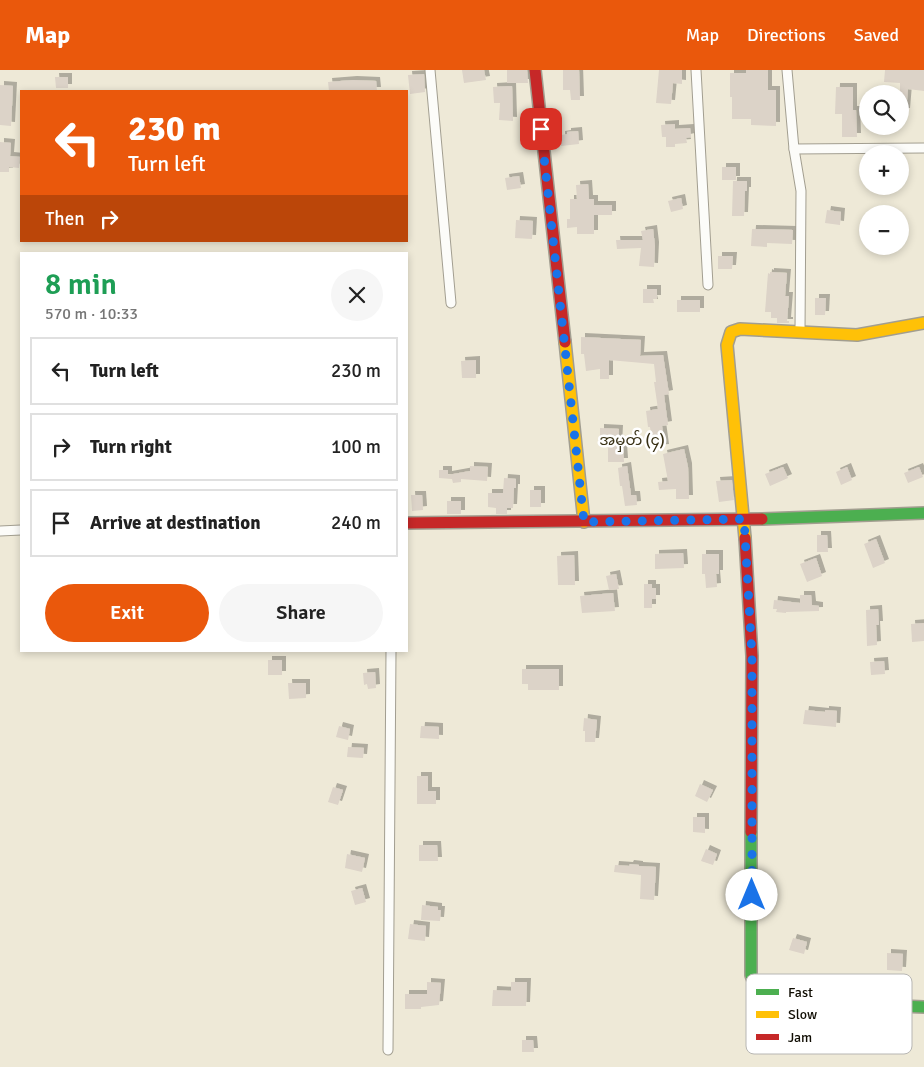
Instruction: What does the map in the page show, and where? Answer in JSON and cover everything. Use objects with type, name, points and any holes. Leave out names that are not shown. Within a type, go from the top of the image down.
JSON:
[{"type":"street","points":[[430,70],[451,302]]},
{"type":"street","points":[[535,70],[584,522]]},
{"type":"street","points":[[696,70],[708,285]]},
{"type":"street","points":[[787,70],[794,149],[801,191],[800,332]]},
{"type":"street","points":[[794,149],[924,148]]},
{"type":"street","points":[[752,974],[752,656],[744,519],[727,345],[731,332],[740,329],[857,334],[924,323],[924,319]]},
{"type":"street","points":[[408,523],[744,519],[924,513]]},
{"type":"street","points":[[0,531],[20,530]]},
{"type":"street","points":[[388,1050],[390,652]]},
{"type":"building","points":[[462,70],[484,70],[486,80],[464,83]]},
{"type":"building","points":[[507,70],[527,70],[528,83],[507,83]]},
{"type":"building","points":[[563,70],[579,70],[580,100],[571,100],[570,90],[563,90]]},
{"type":"building","points":[[659,70],[682,70],[682,84],[673,83],[671,104],[656,103]]},
{"type":"building","points":[[746,70],[768,70],[768,90],[776,90],[776,126],[751,125],[751,119],[732,119],[730,73],[746,73]]},
{"type":"building","points":[[885,70],[924,70],[924,91],[909,89],[909,85],[884,82]]},
{"type":"building","points":[[424,74],[425,92],[410,94],[408,75]]},
{"type":"building","points":[[55,77],[68,77],[68,88],[56,88]]},
{"type":"building","points":[[376,81],[377,90],[329,90],[328,82]]},
{"type":"building","points":[[0,85],[13,86],[11,126],[0,125]]},
{"type":"building","points":[[512,86],[513,121],[499,120],[500,103],[494,103],[493,87]]},
{"type":"building","points":[[836,87],[853,87],[853,110],[856,110],[857,137],[842,137],[842,114],[835,114]]},
{"type":"building","points":[[675,124],[675,129],[690,128],[691,137],[686,138],[687,143],[675,144],[675,147],[666,147],[666,137],[662,137],[661,125]]},
{"type":"building","points":[[578,131],[579,144],[561,146],[561,135],[567,134],[567,132]]},
{"type":"building","points":[[0,142],[11,143],[10,156],[20,157],[19,168],[9,167],[9,172],[0,172]]},
{"type":"building","points":[[722,167],[736,167],[736,180],[722,180]]},
{"type":"building","points":[[519,176],[521,188],[507,190],[505,178]]},
{"type":"building","points":[[733,181],[747,181],[744,216],[732,216]]},
{"type":"building","points":[[588,184],[589,199],[594,199],[594,205],[612,205],[612,215],[594,215],[594,234],[577,234],[577,227],[567,228],[567,219],[570,219],[570,199],[577,199],[576,185]]},
{"type":"building","points":[[681,198],[683,209],[671,212],[668,201]]},
{"type":"building","points":[[827,210],[841,212],[840,225],[825,223]]},
{"type":"building","points":[[516,220],[533,221],[532,239],[515,238]]},
{"type":"building","points":[[653,229],[655,246],[654,267],[639,266],[641,248],[617,249],[616,240],[643,240],[641,231]]},
{"type":"building","points":[[752,229],[793,230],[792,244],[767,243],[767,247],[751,246]]},
{"type":"building","points":[[718,256],[733,256],[732,269],[718,269]]},
{"type":"building","points":[[770,272],[787,273],[785,296],[789,296],[787,321],[789,323],[777,323],[777,318],[771,318],[771,312],[765,312],[768,273],[770,274]]},
{"type":"building","points":[[643,289],[657,289],[657,299],[653,299],[654,303],[643,303]]},
{"type":"building","points":[[815,298],[826,298],[825,315],[815,315]]},
{"type":"building","points":[[677,300],[700,300],[700,312],[677,312]]},
{"type":"building","points":[[581,337],[641,340],[640,356],[663,355],[669,394],[664,395],[668,425],[662,426],[665,448],[653,449],[650,427],[648,427],[646,411],[658,409],[654,382],[656,382],[654,364],[609,360],[609,379],[600,379],[600,369],[586,371],[584,354],[581,354]]},
{"type":"building","points":[[476,360],[476,378],[462,378],[461,361]]},
{"type":"building","points":[[600,428],[619,429],[618,448],[623,448],[624,462],[608,462],[608,442],[600,442]]},
{"type":"building","points":[[684,449],[688,467],[689,499],[676,499],[676,489],[659,490],[658,482],[668,481],[663,454]]},
{"type":"building","points":[[470,466],[488,467],[487,481],[461,479],[461,482],[453,483],[452,479],[439,478],[439,470],[448,470],[448,475],[470,471]]},
{"type":"building","points":[[627,466],[631,495],[636,495],[637,505],[625,506],[618,468]]},
{"type":"building","points":[[783,467],[788,478],[770,486],[765,474]]},
{"type":"building","points":[[847,467],[852,480],[841,485],[836,472]]},
{"type":"building","points":[[919,467],[923,477],[908,483],[904,473]]},
{"type":"building","points":[[504,478],[516,479],[513,508],[507,508],[507,514],[496,514],[496,508],[488,507],[488,493],[503,493]]},
{"type":"building","points":[[732,480],[734,500],[719,502],[716,481]]},
{"type":"building","points":[[530,490],[541,490],[541,507],[530,507]]},
{"type":"building","points":[[411,495],[422,495],[423,510],[412,511]]},
{"type":"building","points":[[447,501],[461,501],[461,514],[447,514]]},
{"type":"building","points":[[817,535],[827,535],[828,552],[817,552]]},
{"type":"building","points":[[876,539],[885,563],[873,568],[864,544]]},
{"type":"building","points":[[683,553],[684,568],[655,569],[655,554]]},
{"type":"building","points":[[702,554],[719,554],[719,574],[716,574],[717,587],[706,588],[705,574],[702,574]]},
{"type":"building","points":[[574,555],[575,585],[558,585],[557,556]]},
{"type":"building","points":[[816,558],[822,576],[807,582],[800,564]]},
{"type":"building","points":[[616,574],[619,589],[609,590],[606,576]]},
{"type":"building","points":[[644,584],[652,584],[652,588],[656,588],[656,599],[652,599],[652,608],[644,608]]},
{"type":"building","points":[[613,593],[615,611],[582,613],[580,596]]},
{"type":"building","points":[[800,595],[811,595],[812,605],[819,606],[819,611],[786,613],[776,612],[777,609],[773,609],[774,600],[800,603]]},
{"type":"building","points":[[878,609],[879,625],[876,625],[877,645],[867,646],[866,610]]},
{"type":"building","points":[[924,623],[924,641],[912,642],[911,624]]},
{"type":"building","points":[[268,660],[282,660],[282,675],[268,675]]},
{"type":"building","points":[[884,661],[885,674],[871,675],[870,662]]},
{"type":"building","points":[[522,669],[559,669],[559,690],[528,690],[528,684],[522,684]]},
{"type":"building","points":[[375,672],[376,688],[368,689],[367,684],[364,685],[363,673]]},
{"type":"building","points":[[288,683],[306,683],[306,698],[289,699]]},
{"type":"building","points":[[805,710],[837,711],[836,727],[803,724]]},
{"type":"building","points":[[584,718],[597,720],[595,742],[585,742],[585,731],[583,731]]},
{"type":"building","points":[[339,726],[350,729],[348,740],[336,737]]},
{"type":"building","points":[[421,726],[439,727],[439,739],[420,738]]},
{"type":"building","points":[[348,747],[364,748],[363,758],[347,757]]},
{"type":"building","points":[[417,776],[428,776],[428,791],[436,791],[436,804],[417,804]]},
{"type":"building","points":[[700,784],[713,790],[707,802],[695,796]]},
{"type":"building","points":[[333,787],[343,790],[338,805],[328,802]]},
{"type":"building","points":[[693,817],[705,817],[705,833],[693,832]]},
{"type":"building","points":[[419,845],[437,845],[438,861],[419,861]]},
{"type":"building","points":[[706,849],[717,854],[713,865],[701,861]]},
{"type":"building","points":[[347,854],[365,858],[362,872],[345,868]]},
{"type":"building","points":[[630,864],[656,867],[654,900],[640,899],[641,875],[614,872],[615,865],[629,866]]},
{"type":"building","points":[[362,888],[366,902],[355,905],[351,891]]},
{"type":"building","points":[[422,905],[438,907],[438,910],[441,910],[440,921],[421,920]]},
{"type":"building","points":[[410,924],[426,926],[425,941],[408,939]]},
{"type":"building","points":[[793,938],[807,942],[804,954],[789,950]]},
{"type":"building","points":[[887,953],[903,954],[902,971],[887,970]]},
{"type":"building","points":[[427,982],[441,983],[439,1005],[421,1007],[421,1009],[405,1009],[405,994],[427,994]]},
{"type":"building","points":[[511,982],[527,982],[526,1006],[492,1006],[493,990],[511,991]]},
{"type":"building","points":[[522,1040],[533,1040],[534,1052],[522,1052]]},
{"type":"traffic: fast","points":[[762,519],[924,513]]},
{"type":"traffic: fast","points":[[751,832],[751,974]]},
{"type":"traffic: fast","points":[[912,1006],[924,1007]]},
{"type":"traffic: slow","points":[[745,538],[727,345],[731,332],[740,329],[857,335],[924,323]]},
{"type":"traffic: slow","points":[[565,342],[584,522]]},
{"type":"traffic: jam","points":[[535,70],[565,342]]},
{"type":"traffic: jam","points":[[408,523],[762,519]]},
{"type":"traffic: jam","points":[[745,538],[752,656],[751,832]]},
{"type":"district","name":"အမှတ် (၄)","points":[[632,440]]},
{"type":"route","points":[[541,129],[584,522],[744,519],[752,656],[752,895]]}]
